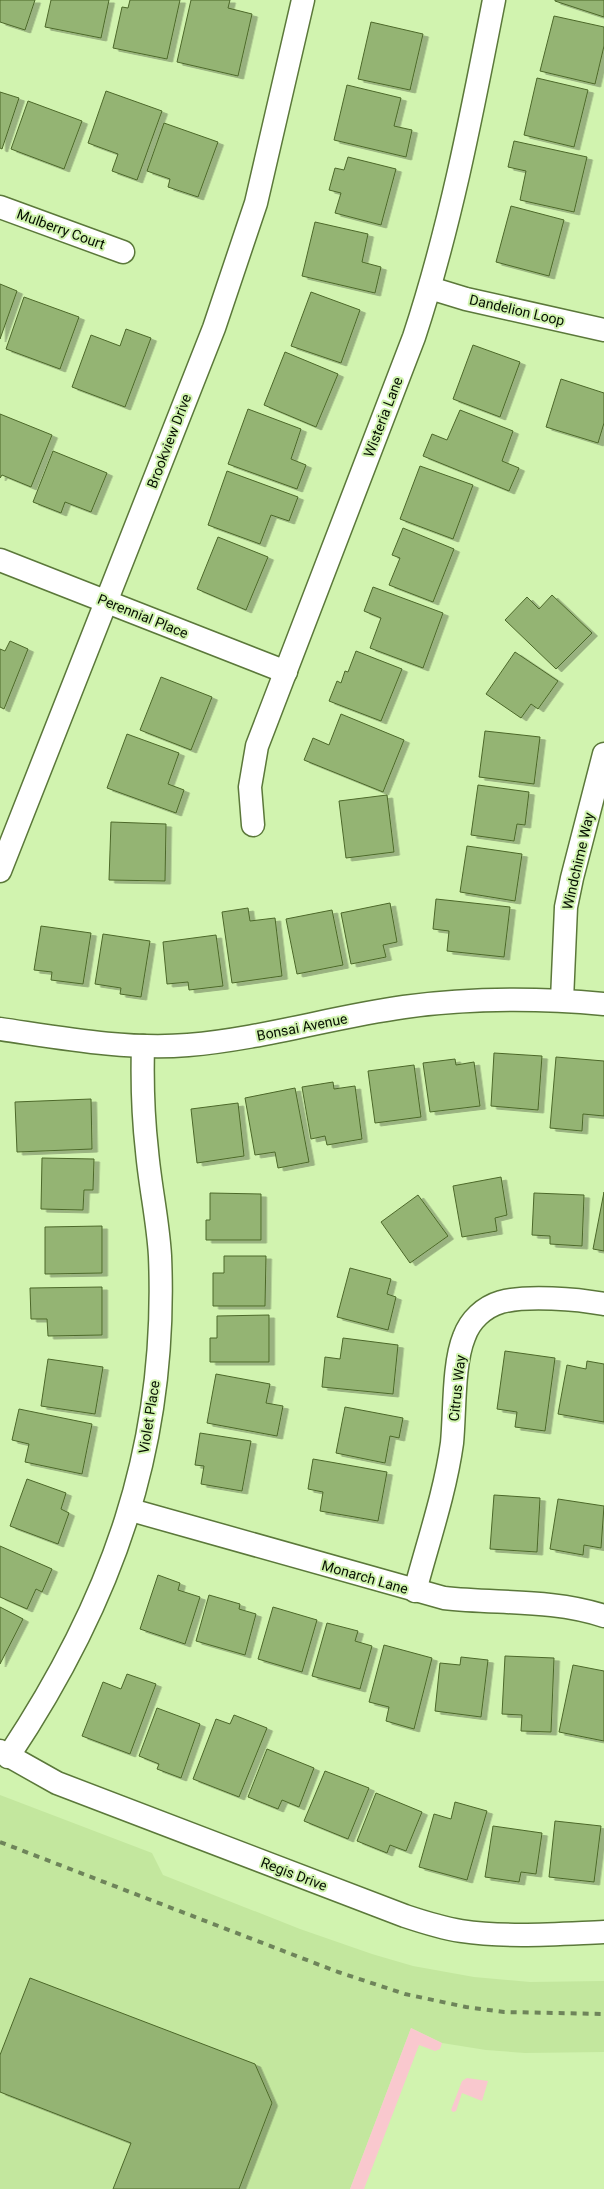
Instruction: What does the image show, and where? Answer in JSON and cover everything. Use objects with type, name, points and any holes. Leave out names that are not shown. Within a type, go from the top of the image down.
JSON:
[{"type":"street","name":"Brookview Drive","points":[[0,871],[214,328],[244,245],[273,136],[303,0]]},
{"type":"street","name":"Wisteria Lane","points":[[253,825],[250,787],[256,746],[410,346],[430,288],[467,131],[494,0]]},
{"type":"street","name":"Mulberry Court","points":[[0,207],[123,252]]},
{"type":"street","name":"Dandelion Loop","points":[[430,288],[466,299],[604,330]]},
{"type":"street","name":"Perennial Place","points":[[0,560],[286,672]]},
{"type":"street","name":"Windchime Way","points":[[562,1000],[566,907],[604,754]]},
{"type":"street","name":"Bonsai Avenue","points":[[0,1029],[143,1046],[187,1045],[227,1040],[402,1007],[450,1002],[562,1000],[604,1004]]},
{"type":"street","name":"Violet Place","points":[[4,1754],[42,1705],[76,1644],[96,1602],[130,1510],[151,1413],[157,1367],[160,1256],[143,1117],[143,1046]]},
{"type":"street","name":"Citrus Way","points":[[415,1591],[442,1496],[452,1444],[459,1355],[463,1338],[470,1323],[481,1312],[501,1302],[542,1300],[604,1304]]},
{"type":"street","name":"Monarch Lane","points":[[130,1510],[444,1598],[482,1602],[557,1605],[604,1616]]},
{"type":"street","name":"Regis Drive","points":[[4,1754],[57,1783],[405,1916],[431,1924],[461,1931],[493,1934],[604,1932]]},
{"type":"shaded area","points":[[0,1795],[152,1853],[163,1875],[300,1929],[372,1954],[413,1966],[474,1977],[530,1982],[604,1981],[604,2052],[525,2053],[486,2050],[442,2043],[411,2028],[350,2189],[0,2189]]},
{"type":"shaded area","points":[[411,2028],[442,2043],[440,2049],[435,2051],[419,2045],[364,2189],[350,2189]]},
{"type":"shaded area","points":[[467,2078],[488,2081],[482,2101],[462,2093],[456,2111],[453,2112],[451,2110],[462,2081]]},
{"type":"building","points":[[0,0],[35,0],[25,30],[0,22]]},
{"type":"building","points":[[51,0],[109,0],[101,38],[45,27]]},
{"type":"building","points":[[130,0],[180,0],[167,59],[113,48],[122,7],[128,8]]},
{"type":"building","points":[[191,0],[230,0],[228,8],[252,14],[238,76],[177,62]]},
{"type":"building","points":[[555,0],[604,0],[604,17],[555,1]]},
{"type":"building","points":[[554,16],[604,27],[604,46],[595,84],[540,71]]},
{"type":"building","points":[[371,22],[423,34],[410,90],[358,79]]},
{"type":"building","points":[[537,78],[588,90],[574,147],[524,135]]},
{"type":"building","points":[[347,85],[401,98],[394,126],[412,130],[406,157],[334,140]]},
{"type":"building","points":[[106,91],[162,111],[137,180],[112,171],[118,154],[88,143]]},
{"type":"building","points":[[0,92],[19,98],[2,149],[0,148]]},
{"type":"building","points":[[28,101],[82,121],[64,169],[11,149]]},
{"type":"building","points":[[164,123],[218,142],[198,197],[168,187],[170,179],[147,171]]},
{"type":"building","points":[[514,141],[587,157],[574,212],[520,200],[526,171],[508,167]]},
{"type":"building","points":[[348,157],[396,169],[381,225],[335,213],[341,193],[329,190],[335,168],[344,170]]},
{"type":"building","points":[[511,206],[564,220],[549,276],[496,262]]},
{"type":"building","points":[[315,222],[368,234],[362,262],[381,267],[375,293],[302,276]]},
{"type":"building","points":[[0,284],[17,291],[0,339]]},
{"type":"building","points":[[311,292],[360,310],[341,363],[291,346]]},
{"type":"building","points":[[24,297],[79,317],[60,369],[6,349]]},
{"type":"building","points":[[126,329],[151,338],[125,407],[72,387],[91,335],[120,346]]},
{"type":"building","points":[[473,345],[520,362],[500,417],[453,399]]},
{"type":"building","points":[[285,352],[338,374],[316,427],[264,405]]},
{"type":"building","points":[[561,379],[604,393],[604,423],[598,443],[546,427]]},
{"type":"building","points":[[248,409],[301,429],[291,459],[306,465],[297,489],[228,464]]},
{"type":"building","points":[[460,410],[513,431],[502,461],[519,468],[509,491],[423,456],[432,434],[447,440]]},
{"type":"building","points":[[0,414],[52,435],[31,487],[2,475],[0,478]]},
{"type":"building","points":[[53,451],[107,473],[91,512],[65,502],[61,513],[33,502]]},
{"type":"building","points":[[420,466],[473,485],[453,539],[400,519]]},
{"type":"building","points":[[227,471],[298,497],[289,521],[271,515],[260,544],[208,525]]},
{"type":"building","points":[[403,528],[454,549],[433,602],[389,585],[400,558],[392,555]]},
{"type":"building","points":[[218,537],[268,557],[246,610],[197,589]]},
{"type":"building","points":[[373,587],[443,613],[423,668],[370,648],[381,618],[364,611]]},
{"type":"building","points":[[552,595],[592,633],[556,669],[505,620],[527,597],[539,609]]},
{"type":"building","points":[[10,641],[28,649],[4,709],[0,707],[0,649],[5,651]]},
{"type":"building","points":[[356,651],[402,669],[381,721],[329,701],[337,681],[341,683],[345,671],[348,672]]},
{"type":"building","points":[[515,652],[558,681],[538,709],[531,704],[521,718],[486,694]]},
{"type":"building","points":[[161,677],[212,697],[191,750],[140,730]]},
{"type":"building","points":[[341,714],[404,740],[383,792],[304,760],[313,738],[329,745]]},
{"type":"building","points":[[485,731],[540,737],[534,784],[479,777]]},
{"type":"building","points":[[127,734],[179,753],[168,784],[184,790],[176,813],[107,788]]},
{"type":"building","points":[[478,785],[529,792],[525,825],[517,824],[514,841],[471,835]]},
{"type":"building","points":[[387,795],[394,852],[346,858],[339,801]]},
{"type":"building","points":[[111,822],[166,824],[165,881],[109,880]]},
{"type":"building","points":[[467,846],[522,854],[515,901],[460,892]]},
{"type":"building","points":[[436,899],[510,907],[504,957],[447,951],[449,931],[433,929]]},
{"type":"building","points":[[390,903],[397,942],[383,945],[386,957],[351,964],[341,913]]},
{"type":"building","points":[[248,908],[250,921],[275,918],[282,976],[232,983],[222,912]]},
{"type":"building","points":[[332,910],[343,965],[297,974],[286,919]]},
{"type":"building","points":[[41,926],[91,933],[83,984],[51,980],[52,972],[34,970]]},
{"type":"building","points":[[103,934],[150,941],[141,997],[120,994],[121,988],[95,984]]},
{"type":"building","points":[[216,935],[223,986],[189,990],[188,982],[167,984],[163,942]]},
{"type":"building","points":[[494,1053],[542,1056],[538,1110],[491,1106]]},
{"type":"building","points":[[556,1057],[604,1061],[604,1116],[583,1114],[582,1131],[550,1128]]},
{"type":"building","points":[[455,1059],[456,1065],[474,1062],[480,1106],[430,1112],[423,1063]]},
{"type":"building","points":[[414,1065],[421,1117],[375,1123],[368,1071]]},
{"type":"building","points":[[333,1082],[334,1089],[355,1086],[362,1139],[327,1145],[325,1136],[311,1139],[302,1087]]},
{"type":"building","points":[[295,1088],[309,1162],[278,1168],[275,1152],[255,1155],[245,1098]]},
{"type":"building","points":[[91,1099],[92,1149],[17,1152],[15,1102]]},
{"type":"building","points":[[238,1103],[244,1156],[197,1163],[191,1109]]},
{"type":"building","points":[[42,1158],[94,1159],[93,1190],[84,1190],[83,1210],[41,1209]]},
{"type":"building","points":[[501,1177],[507,1215],[495,1218],[497,1231],[462,1237],[453,1186]]},
{"type":"building","points":[[604,1192],[604,1251],[593,1249]]},
{"type":"building","points":[[210,1193],[261,1194],[261,1240],[206,1240],[206,1220],[210,1220]]},
{"type":"building","points":[[534,1193],[584,1195],[582,1246],[550,1244],[550,1236],[532,1235]]},
{"type":"building","points":[[418,1195],[448,1236],[410,1263],[381,1222]]},
{"type":"building","points":[[102,1226],[102,1273],[45,1274],[45,1227]]},
{"type":"building","points":[[224,1256],[266,1256],[265,1306],[213,1306],[213,1273],[224,1273]]},
{"type":"building","points":[[350,1268],[391,1279],[387,1294],[396,1297],[388,1330],[337,1317]]},
{"type":"building","points":[[102,1287],[102,1335],[48,1336],[47,1319],[31,1319],[30,1288]]},
{"type":"building","points":[[269,1315],[269,1362],[210,1362],[210,1338],[217,1338],[217,1316]]},
{"type":"building","points":[[343,1338],[398,1345],[393,1394],[322,1387],[325,1357],[340,1359]]},
{"type":"building","points":[[505,1351],[555,1358],[545,1431],[515,1427],[517,1412],[497,1409]]},
{"type":"building","points":[[48,1359],[103,1367],[95,1414],[41,1406]]},
{"type":"building","points":[[587,1361],[604,1364],[604,1422],[558,1414],[567,1365],[586,1369]]},
{"type":"building","points":[[216,1374],[270,1384],[266,1403],[283,1406],[277,1436],[207,1423]]},
{"type":"building","points":[[345,1407],[403,1418],[399,1438],[390,1436],[385,1463],[336,1453]]},
{"type":"building","points":[[19,1409],[92,1424],[82,1474],[25,1462],[29,1444],[12,1440]]},
{"type":"building","points":[[200,1433],[251,1441],[242,1491],[201,1484],[204,1466],[195,1465]]},
{"type":"building","points":[[313,1459],[387,1472],[378,1521],[320,1511],[323,1492],[308,1489]]},
{"type":"building","points":[[27,1479],[66,1493],[61,1509],[69,1513],[58,1544],[10,1526]]},
{"type":"building","points":[[494,1495],[540,1498],[537,1552],[490,1549]]},
{"type":"building","points":[[558,1499],[604,1506],[601,1548],[584,1545],[583,1555],[550,1549]]},
{"type":"building","points":[[0,1546],[52,1569],[42,1592],[36,1589],[27,1609],[0,1597]]},
{"type":"building","points":[[158,1575],[180,1583],[178,1590],[200,1597],[185,1644],[140,1629]]},
{"type":"building","points":[[209,1595],[240,1604],[239,1609],[256,1614],[245,1655],[196,1641]]},
{"type":"building","points":[[0,1607],[23,1619],[0,1664]]},
{"type":"building","points":[[273,1607],[317,1620],[302,1672],[258,1659]]},
{"type":"building","points":[[327,1623],[358,1631],[355,1641],[372,1646],[360,1689],[312,1676]]},
{"type":"building","points":[[384,1645],[432,1658],[414,1729],[386,1721],[389,1707],[369,1702]]},
{"type":"building","points":[[505,1656],[554,1658],[551,1732],[521,1731],[522,1715],[502,1714]]},
{"type":"building","points":[[461,1657],[488,1660],[481,1717],[435,1711],[440,1663],[460,1665]]},
{"type":"building","points":[[573,1665],[604,1671],[604,1741],[559,1732]]},
{"type":"building","points":[[127,1674],[156,1684],[130,1754],[82,1736],[103,1682],[121,1689]]},
{"type":"building","points":[[157,1708],[200,1724],[181,1778],[157,1769],[159,1764],[139,1756]]},
{"type":"building","points":[[234,1715],[267,1728],[239,1797],[193,1779],[216,1719],[230,1724]]},
{"type":"building","points":[[267,1749],[314,1768],[299,1807],[282,1800],[278,1809],[248,1797]]},
{"type":"building","points":[[325,1771],[369,1788],[348,1839],[304,1821]]},
{"type":"building","points":[[376,1793],[422,1812],[406,1851],[390,1845],[387,1853],[357,1841]]},
{"type":"building","points":[[455,1802],[487,1811],[467,1880],[419,1867],[434,1814],[451,1819]]},
{"type":"building","points":[[555,1821],[601,1826],[594,1882],[549,1877]]},
{"type":"building","points":[[493,1826],[542,1833],[536,1874],[521,1872],[519,1882],[485,1877]]},
{"type":"building","points":[[30,1978],[255,2064],[272,2103],[239,2189],[113,2189],[131,2143],[0,2092],[0,2055]]},
{"type":"railway","points":[[0,1842],[338,1972],[405,1994],[466,2007],[504,2012],[604,2014]]}]
